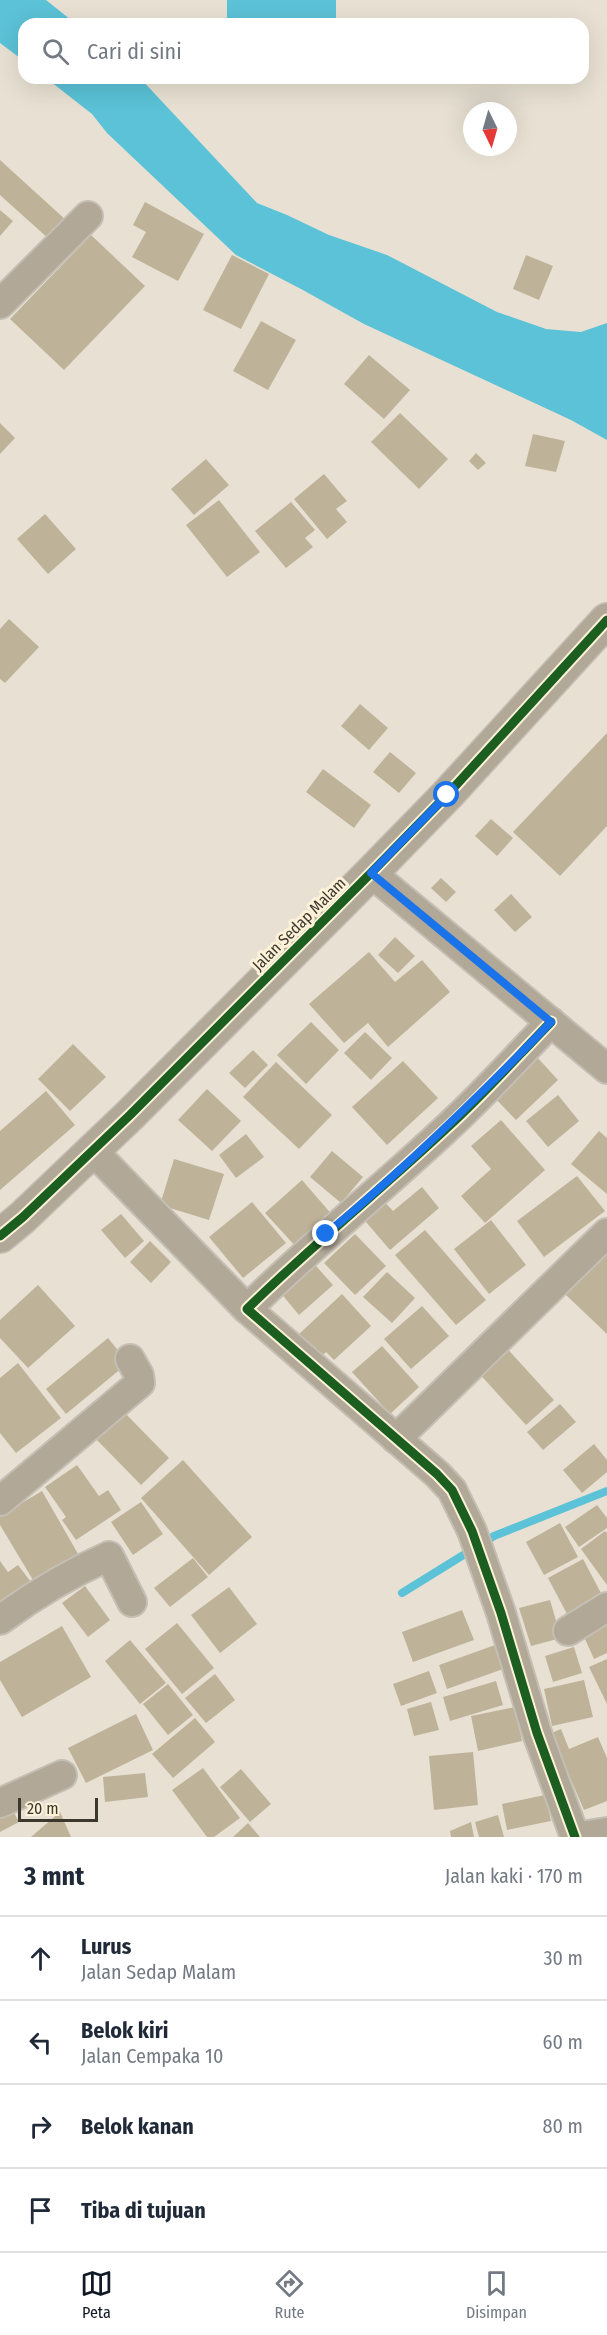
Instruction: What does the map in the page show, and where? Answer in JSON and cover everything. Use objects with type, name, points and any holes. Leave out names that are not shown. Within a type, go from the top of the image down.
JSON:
[{"type":"street","points":[[0,304],[88,216]]},
{"type":"street","name":"Jalan Sedap Malam","points":[[0,1236],[93,1151],[371,873],[447,795],[607,620]]},
{"type":"street","points":[[371,873],[607,1069]]},
{"type":"street","points":[[247,1309],[326,1234],[380,1190],[450,1125],[551,1022]]},
{"type":"street","points":[[93,1151],[247,1309],[437,1474],[452,1490],[487,1569],[537,1733],[574,1837],[607,1832]]},
{"type":"street","points":[[396,1439],[607,1233]]},
{"type":"street","points":[[0,1501],[140,1383],[139,1375],[130,1359]]},
{"type":"street","points":[[0,1620],[88,1565],[109,1556],[132,1602]]},
{"type":"street","points":[[568,1631],[607,1607]]},
{"type":"street","points":[[0,1803],[62,1776]]},
{"type":"water","points":[[0,0],[46,0],[68,18],[18,18],[18,56],[0,43]]},
{"type":"water","points":[[227,0],[336,0],[336,18],[227,18]]},
{"type":"water","points":[[54,84],[146,84],[257,203],[329,235],[387,255],[497,312],[546,329],[581,332],[607,323],[607,440],[571,420],[364,324],[236,255],[107,133],[92,114]]},
{"type":"building","points":[[0,160],[67,221],[50,240],[0,195]]},
{"type":"building","points":[[145,202],[204,234],[178,281],[132,257],[146,232],[133,225]]},
{"type":"building","points":[[0,210],[13,221],[0,236]]},
{"type":"building","points":[[91,235],[145,286],[64,370],[10,319]]},
{"type":"building","points":[[232,255],[269,274],[241,329],[203,310]]},
{"type":"building","points":[[526,255],[553,266],[539,300],[513,289]]},
{"type":"building","points":[[261,321],[296,340],[268,390],[233,371]]},
{"type":"building","points":[[369,355],[410,390],[384,419],[344,384]]},
{"type":"building","points":[[400,413],[448,459],[419,489],[371,442]]},
{"type":"building","points":[[0,423],[15,438],[0,454]]},
{"type":"building","points":[[533,434],[565,441],[556,472],[525,466]]},
{"type":"building","points":[[476,453],[486,463],[478,470],[469,461]]},
{"type":"building","points":[[206,459],[229,485],[194,515],[171,489]]},
{"type":"building","points":[[324,474],[347,501],[336,509],[347,522],[327,539],[294,499]]},
{"type":"building","points":[[219,500],[260,552],[227,577],[186,525]]},
{"type":"building","points":[[291,502],[315,530],[305,538],[313,547],[286,568],[255,531]]},
{"type":"building","points":[[45,514],[76,549],[48,574],[17,539]]},
{"type":"building","points":[[9,619],[39,647],[5,683],[0,679],[0,629]]},
{"type":"building","points":[[360,704],[388,728],[369,750],[341,726]]},
{"type":"building","points":[[607,733],[607,826],[560,876],[513,832]]},
{"type":"building","points":[[390,752],[416,773],[399,793],[373,772]]},
{"type":"building","points":[[323,769],[371,805],[354,828],[306,792]]},
{"type":"building","points":[[491,819],[513,838],[497,856],[475,836]]},
{"type":"building","points":[[441,878],[456,892],[446,902],[431,888]]},
{"type":"building","points":[[511,894],[532,917],[515,932],[494,910]]},
{"type":"building","points":[[395,937],[415,956],[398,973],[378,955]]},
{"type":"building","points":[[369,952],[395,982],[422,960],[450,992],[388,1047],[368,1023],[344,1043],[309,1004]]},
{"type":"building","points":[[311,1022],[339,1050],[306,1084],[277,1055]]},
{"type":"building","points":[[365,1032],[392,1058],[371,1080],[344,1053]]},
{"type":"building","points":[[73,1044],[106,1077],[70,1111],[38,1079]]},
{"type":"building","points":[[253,1050],[268,1065],[245,1088],[229,1073]]},
{"type":"building","points":[[535,1055],[558,1080],[516,1120],[492,1095]]},
{"type":"building","points":[[403,1061],[438,1098],[387,1145],[352,1107]]},
{"type":"building","points":[[276,1062],[332,1115],[299,1149],[243,1097]]},
{"type":"building","points":[[207,1089],[241,1121],[212,1151],[178,1120]]},
{"type":"building","points":[[46,1091],[75,1125],[0,1190],[0,1131]]},
{"type":"building","points":[[558,1095],[579,1121],[548,1147],[526,1121]]},
{"type":"building","points":[[501,1120],[545,1170],[485,1223],[461,1196],[491,1169],[471,1146]]},
{"type":"building","points":[[599,1131],[607,1138],[607,1194],[571,1164]]},
{"type":"building","points":[[246,1134],[264,1157],[236,1178],[219,1155]]},
{"type":"building","points":[[332,1151],[363,1177],[341,1203],[310,1177]]},
{"type":"building","points":[[174,1159],[224,1174],[209,1220],[160,1205]]},
{"type":"building","points":[[577,1176],[605,1211],[544,1257],[517,1221]]},
{"type":"building","points":[[302,1180],[334,1217],[298,1249],[265,1213]]},
{"type":"building","points":[[422,1187],[439,1208],[390,1250],[360,1215],[381,1198],[393,1211]]},
{"type":"building","points":[[252,1202],[286,1243],[243,1278],[209,1237]]},
{"type":"building","points":[[121,1214],[144,1241],[125,1258],[101,1230]]},
{"type":"building","points":[[491,1220],[526,1265],[489,1294],[454,1249]]},
{"type":"building","points":[[425,1230],[486,1300],[456,1325],[395,1255]]},
{"type":"building","points":[[355,1234],[386,1266],[355,1295],[324,1263]]},
{"type":"building","points":[[150,1241],[171,1262],[151,1283],[130,1262]]},
{"type":"building","points":[[607,1250],[607,1334],[565,1294]]},
{"type":"building","points":[[308,1257],[333,1285],[299,1315],[275,1286]]},
{"type":"building","points":[[387,1272],[415,1298],[392,1323],[363,1297]]},
{"type":"building","points":[[38,1285],[75,1326],[28,1368],[0,1338],[0,1320]]},
{"type":"building","points":[[342,1294],[371,1326],[334,1360],[326,1352],[319,1359],[298,1335]]},
{"type":"building","points":[[422,1306],[449,1336],[411,1369],[384,1339]]},
{"type":"building","points":[[108,1338],[128,1363],[66,1414],[46,1389]]},
{"type":"building","points":[[504,1345],[554,1400],[526,1425],[476,1370]]},
{"type":"building","points":[[382,1346],[419,1387],[390,1414],[352,1372]]},
{"type":"building","points":[[18,1363],[61,1418],[16,1453],[0,1433],[0,1378]]},
{"type":"building","points":[[560,1404],[576,1422],[543,1450],[527,1432]]},
{"type":"building","points":[[122,1410],[169,1458],[141,1485],[94,1437]]},
{"type":"building","points":[[594,1444],[607,1460],[607,1472],[582,1493],[563,1470]]},
{"type":"building","points":[[183,1460],[252,1537],[209,1575],[141,1498]]},
{"type":"building","points":[[77,1465],[99,1496],[108,1490],[121,1510],[76,1540],[62,1520],[66,1517],[45,1487]]},
{"type":"building","points":[[42,1491],[81,1559],[36,1585],[0,1525],[0,1516]]},
{"type":"building","points":[[141,1502],[163,1534],[133,1555],[111,1522]]},
{"type":"building","points":[[597,1505],[607,1518],[607,1528],[579,1547],[565,1527]]},
{"type":"building","points":[[560,1523],[578,1557],[544,1575],[526,1542]]},
{"type":"building","points":[[605,1531],[607,1533],[607,1585],[581,1549]]},
{"type":"building","points":[[193,1558],[208,1577],[170,1607],[154,1588]]},
{"type":"building","points":[[583,1559],[602,1595],[567,1614],[548,1578]]},
{"type":"building","points":[[0,1561],[8,1572],[18,1565],[34,1586],[0,1609]]},
{"type":"building","points":[[85,1586],[110,1620],[88,1637],[62,1603]]},
{"type":"building","points":[[229,1587],[257,1624],[220,1653],[191,1615]]},
{"type":"building","points":[[550,1600],[561,1638],[531,1646],[519,1608]]},
{"type":"building","points":[[462,1610],[474,1640],[413,1662],[402,1632]]},
{"type":"building","points":[[607,1615],[607,1653],[594,1659],[580,1628]]},
{"type":"building","points":[[177,1623],[214,1668],[182,1694],[145,1649]]},
{"type":"building","points":[[62,1626],[91,1677],[22,1717],[0,1680],[0,1662]]},
{"type":"building","points":[[130,1640],[166,1683],[140,1704],[105,1661]]},
{"type":"building","points":[[498,1644],[506,1668],[447,1689],[439,1665]]},
{"type":"building","points":[[574,1647],[582,1673],[553,1682],[545,1656]]},
{"type":"building","points":[[607,1659],[607,1704],[589,1667]]},
{"type":"building","points":[[429,1671],[437,1693],[401,1706],[393,1684]]},
{"type":"building","points":[[215,1674],[235,1700],[206,1723],[185,1698]]},
{"type":"building","points":[[584,1680],[593,1717],[552,1726],[544,1689]]},
{"type":"building","points":[[496,1681],[503,1705],[450,1721],[443,1697]]},
{"type":"building","points":[[168,1684],[193,1715],[168,1735],[143,1704]]},
{"type":"building","points":[[431,1702],[439,1730],[414,1736],[407,1709]]},
{"type":"building","points":[[515,1707],[522,1741],[478,1751],[471,1716]]},
{"type":"building","points":[[136,1714],[153,1750],[86,1783],[68,1748]]},
{"type":"building","points":[[195,1718],[215,1742],[173,1778],[152,1754]]},
{"type":"building","points":[[561,1729],[569,1749],[598,1737],[607,1758],[607,1801],[584,1810],[561,1757],[551,1762],[540,1738]]},
{"type":"building","points":[[473,1752],[478,1805],[434,1810],[429,1756]]},
{"type":"building","points":[[203,1768],[240,1818],[214,1837],[207,1837],[172,1790]]},
{"type":"building","points":[[241,1769],[271,1804],[250,1822],[220,1787]]},
{"type":"building","points":[[145,1773],[148,1797],[105,1802],[103,1777]]},
{"type":"building","points":[[545,1795],[551,1821],[507,1830],[502,1804]]},
{"type":"building","points":[[10,1805],[19,1822],[0,1832],[0,1810]]},
{"type":"building","points":[[60,1812],[71,1837],[31,1837]]},
{"type":"building","points":[[498,1815],[504,1837],[479,1837],[475,1822]]},
{"type":"building","points":[[471,1822],[474,1837],[451,1837],[450,1831]]},
{"type":"building","points":[[248,1823],[260,1837],[233,1837]]},
{"type":"waterway","points":[[402,1593],[494,1536],[607,1491]]},
{"type":"cycle path","points":[[0,1236],[130,1115],[371,873],[447,795],[607,620]]},
{"type":"cycle path","points":[[551,1022],[461,1114],[247,1309],[437,1474],[452,1490],[472,1531],[501,1613],[537,1733],[575,1837]]},
{"type":"route","points":[[326,1234],[380,1190],[450,1125],[551,1022],[371,873],[447,795]]}]
